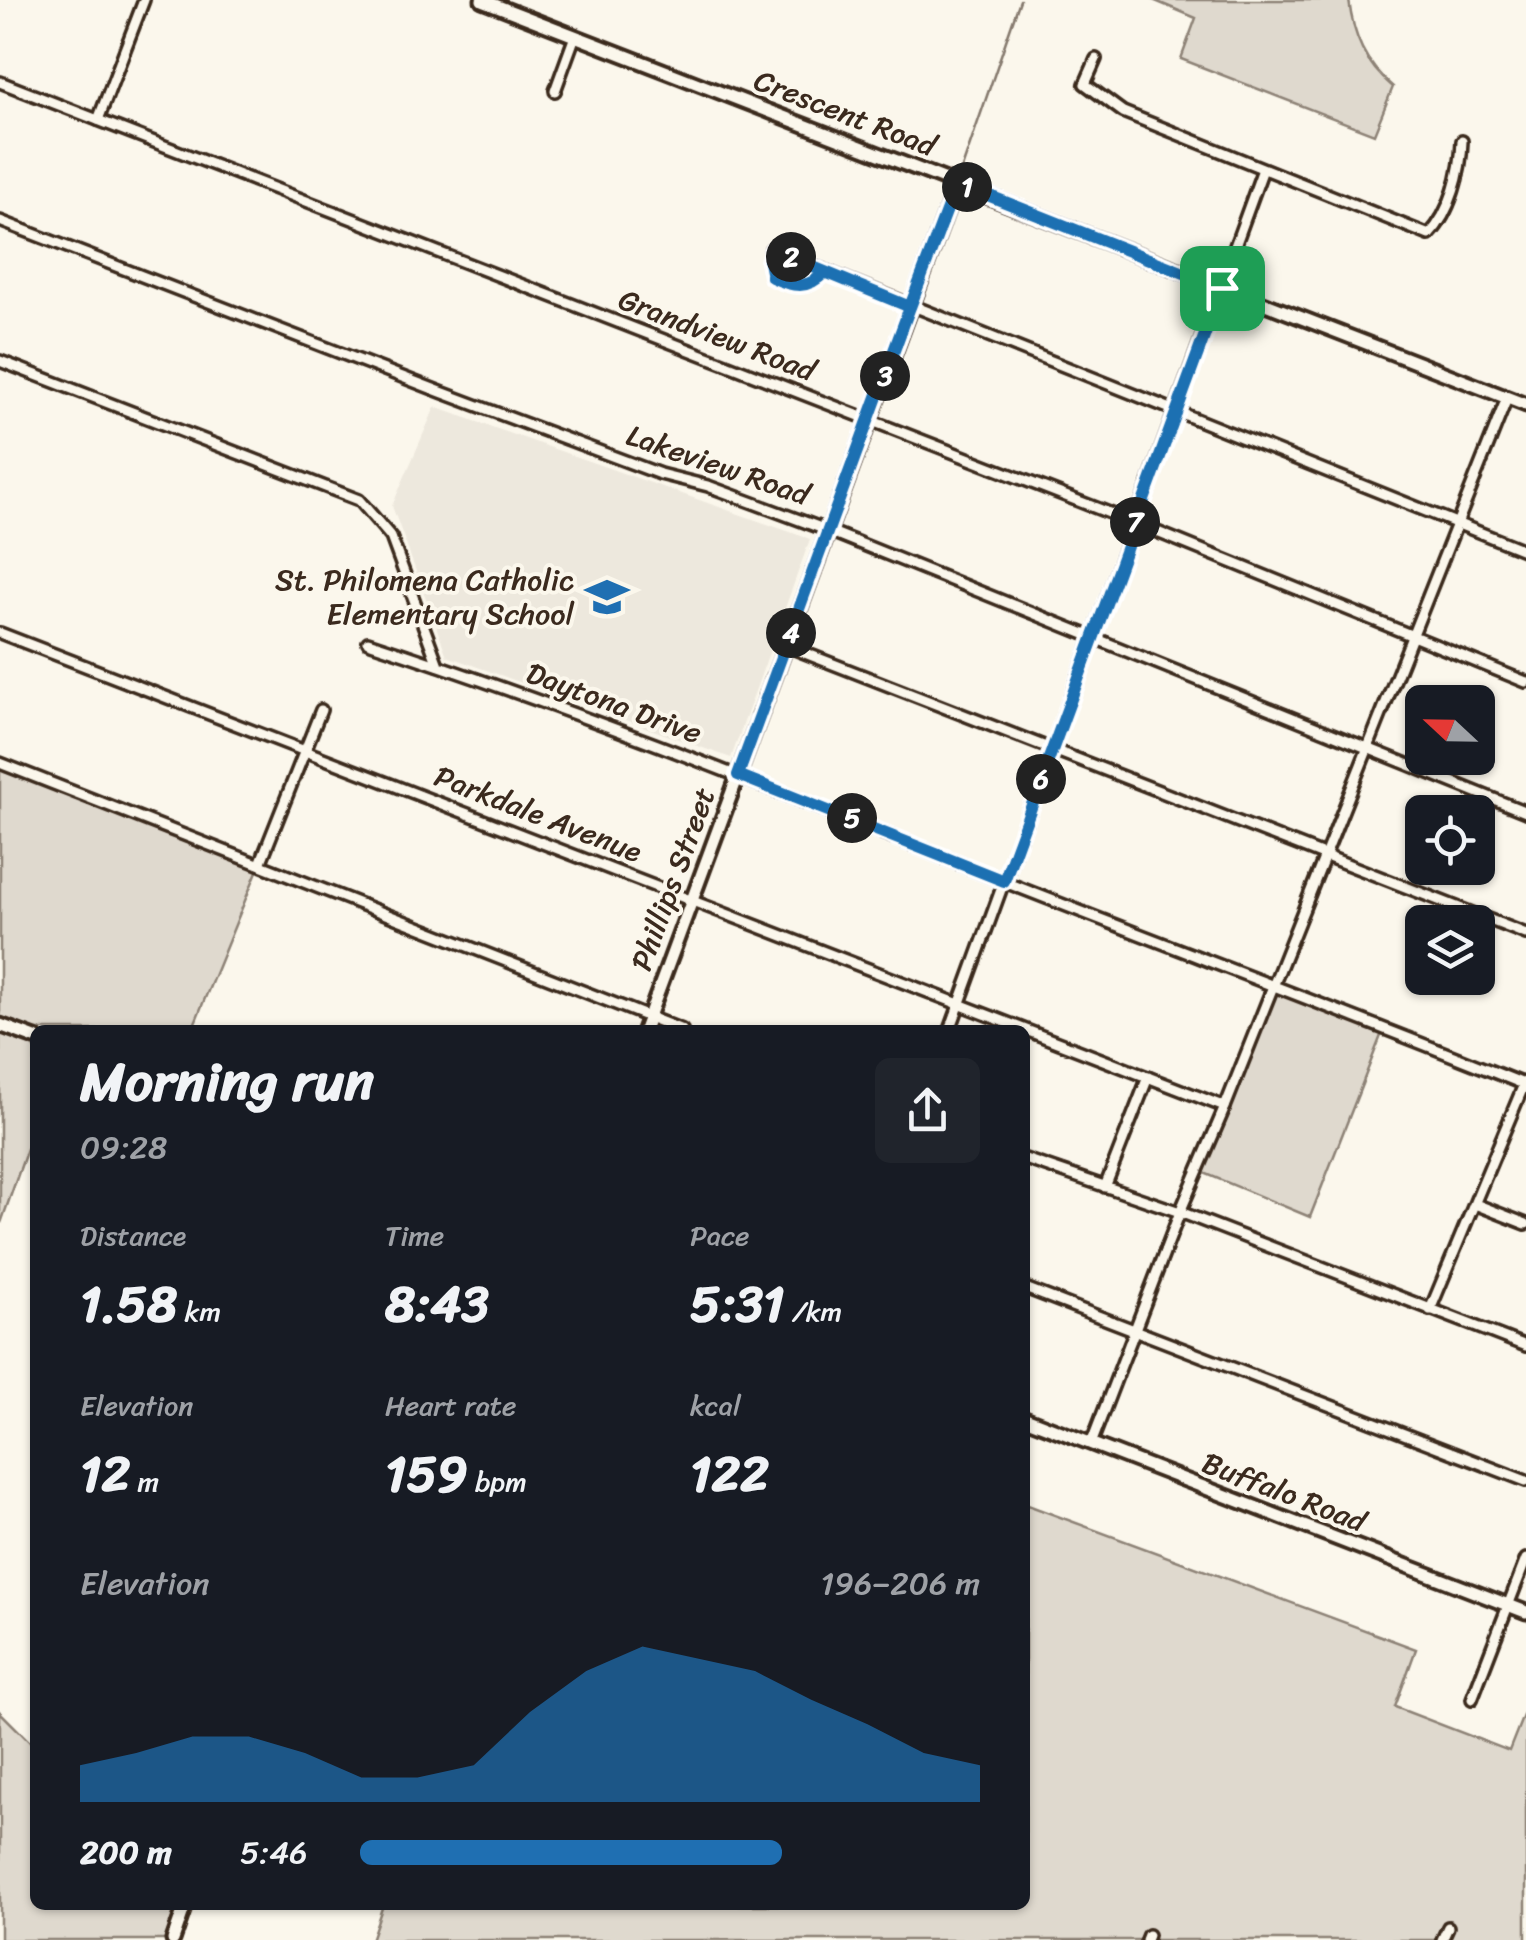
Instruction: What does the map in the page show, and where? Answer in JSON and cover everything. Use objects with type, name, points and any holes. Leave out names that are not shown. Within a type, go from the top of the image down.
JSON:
[{"type":"street","points":[[98,120],[144,0]]},
{"type":"street","name":"Crescent Road","points":[[482,0],[505,4],[575,36],[1526,405]]},
{"type":"street","points":[[556,92],[575,36]]},
{"type":"street","points":[[1096,59],[1086,84],[1108,104],[1429,235],[1444,213],[1462,162],[1462,141]]},
{"type":"street","name":"Grandview Road","points":[[0,82],[1135,523],[1526,682]]},
{"type":"street","points":[[952,1025],[1263,169]]},
{"type":"street","name":"Phillips Street","points":[[646,1025],[954,182]]},
{"type":"street","name":"Lakeview Road","points":[[0,221],[660,474],[708,486],[828,531],[1526,812]]},
{"type":"street","points":[[825,272],[805,286],[792,286],[772,277],[772,250],[1526,551]]},
{"type":"street","points":[[1,364],[359,500],[391,537],[438,665]]},
{"type":"street","points":[[1092,1444],[1180,1212],[1506,398]]},
{"type":"street","name":"Parkdale Avenue","points":[[0,632],[1014,1025]]},
{"type":"street","name":"Daytona Drive","points":[[368,642],[738,775],[1525,1083]]},
{"type":"street","points":[[786,646],[1526,934]]},
{"type":"street","points":[[260,864],[320,710]]},
{"type":"street","points":[[0,763],[669,1025]]},
{"type":"street","points":[[0,1025],[30,1036]]},
{"type":"street","name":"Parkdale Avenue","points":[[1030,1031],[1225,1107]]},
{"type":"street","points":[[1105,1187],[1148,1077]]},
{"type":"street","points":[[1430,1310],[1525,1083]]},
{"type":"street","points":[[1030,1162],[1180,1212],[1526,1346]]},
{"type":"street","points":[[1475,1204],[1526,1224]]},
{"type":"street","points":[[1030,1290],[1526,1481]]},
{"type":"street","name":"Buffalo Road","points":[[1030,1420],[1526,1612]]},
{"type":"street","points":[[1472,1699],[1526,1559]]},
{"type":"street","points":[[173,1940],[183,1910]]},
{"type":"street","points":[[1442,1940],[1448,1928]]},
{"type":"shaded area","points":[[1153,0],[1349,0],[1362,48],[1393,87],[1374,134],[1181,59],[1196,18]]},
{"type":"shaded area","name":"St. Philomena Catholic Elementary School","points":[[435,407],[810,539],[731,758],[447,656],[392,506]]},
{"type":"shaded area","points":[[0,764],[260,864],[194,1025],[30,1025],[30,1036],[0,1025]]},
{"type":"shaded area","points":[[1274,985],[1384,1028],[1310,1217],[1197,1170]]},
{"type":"shaded area","points":[[0,1032],[30,1043],[30,1140],[0,1226]]},
{"type":"shaded area","points":[[1030,1506],[1416,1649],[1395,1707],[1509,1751],[1526,1708],[1526,1940],[371,1940],[381,1910],[1030,1910]]},
{"type":"shaded area","points":[[0,1712],[30,1742],[30,1910],[175,1910],[166,1940],[0,1940]]},
{"type":"waterway","points":[[959,177],[1020,0]]},
{"type":"place","name":"St. Philomena Catholic Elementary School","points":[[607,597]]},
{"type":"route","points":[[1222,288],[957,183],[910,307],[772,250],[772,277],[792,286],[805,286],[825,272],[910,307],[738,775],[1004,881],[1222,288]]}]
